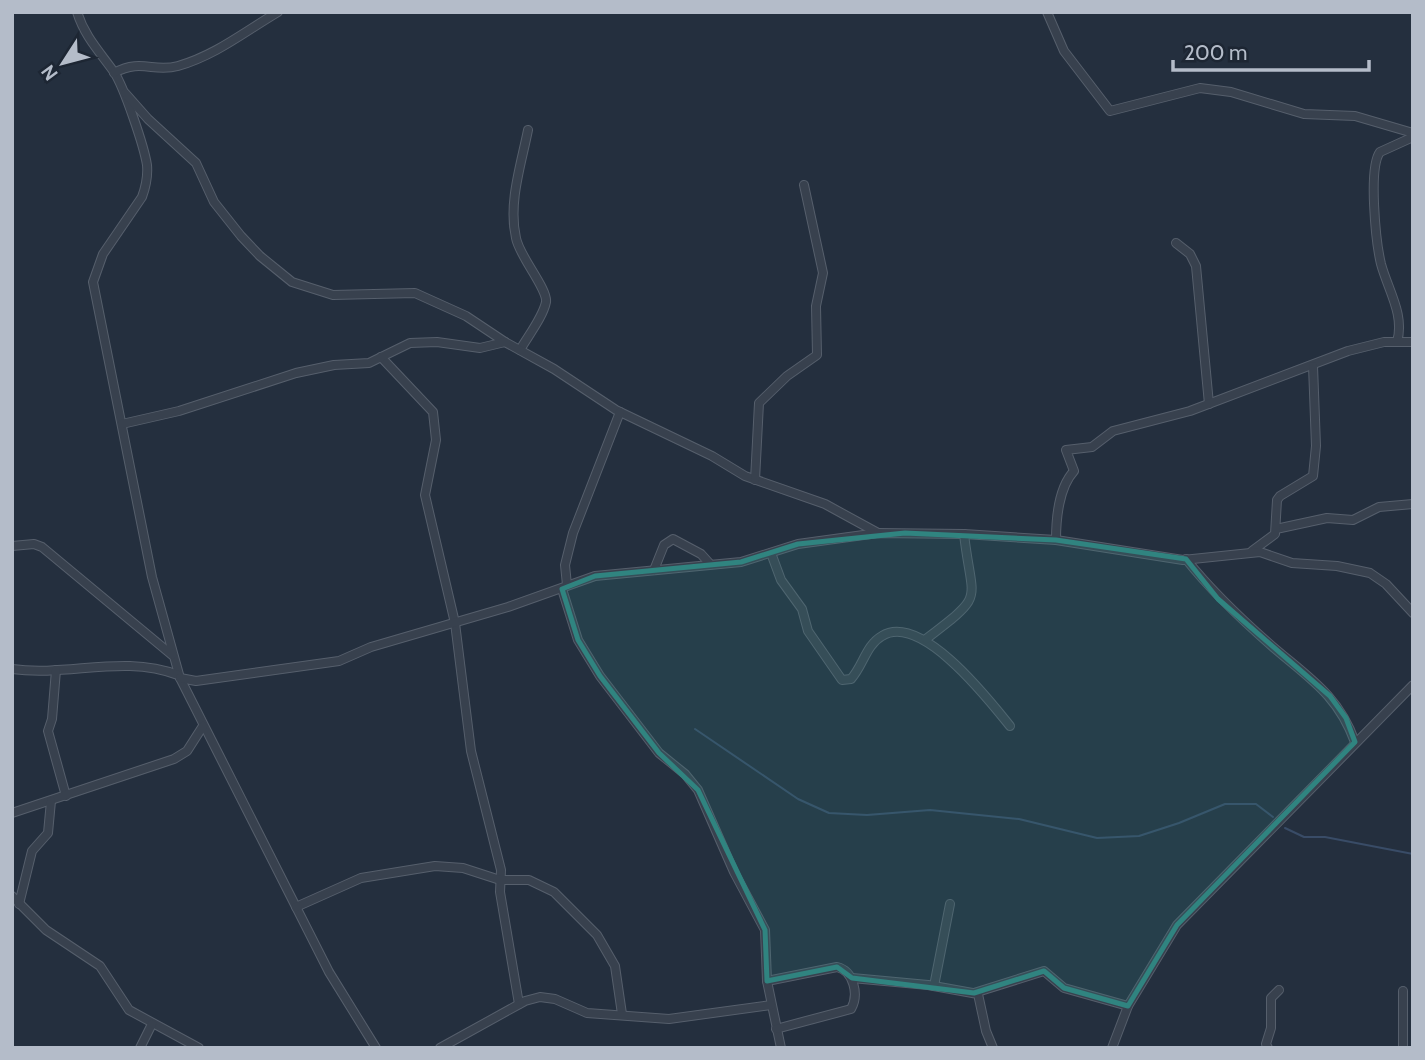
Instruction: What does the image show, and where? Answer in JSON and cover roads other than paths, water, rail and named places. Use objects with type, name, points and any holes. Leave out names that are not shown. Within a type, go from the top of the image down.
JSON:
[{"type":"street","points":[[76,12],[88,39],[122,88],[147,164],[146,187],[133,214],[98,262],[93,282],[172,655],[187,696],[202,726],[330,972],[376,1048]]},
{"type":"street","points":[[114,73],[137,64],[174,67],[203,58],[225,48],[278,12]]},
{"type":"street","points":[[1047,12],[1060,45],[1110,111],[1200,88],[1231,92],[1304,114],[1355,116],[1413,135]]},
{"type":"street","points":[[122,88],[148,119],[196,163],[214,202],[241,236],[292,282],[333,295],[415,293],[466,316],[620,412],[755,480],[825,504],[878,533]]},
{"type":"street","points":[[520,350],[546,302],[544,291],[519,251],[514,231],[515,199],[528,130]]},
{"type":"street","points":[[1397,342],[1400,324],[1377,243],[1375,166],[1380,152],[1413,135]]},
{"type":"street","points":[[755,480],[758,405],[782,381],[817,355],[816,306],[822,273],[804,185]]},
{"type":"street","points":[[1176,243],[1190,254],[1196,266],[1209,404]]},
{"type":"street","points":[[122,424],[179,411],[296,373],[334,365],[362,365],[410,343],[437,342],[480,348],[505,342]]},
{"type":"street","points":[[1056,540],[1056,513],[1068,477],[1074,471],[1065,451],[1092,447],[1113,431],[1209,404],[1348,351],[1384,342],[1413,342]]},
{"type":"street","points":[[381,357],[433,412],[436,440],[425,495],[454,623],[471,751],[498,855],[519,1004]]},
{"type":"street","points":[[1252,551],[1272,538],[1276,529],[1277,500],[1309,480],[1314,471],[1313,366]]},
{"type":"street","points":[[620,412],[573,533],[565,565],[564,587],[578,640],[600,676],[659,753],[685,774],[698,790],[734,872],[765,930],[767,981],[781,1048]]},
{"type":"street","points":[[1276,529],[1327,518],[1353,520],[1384,506],[1413,504]]},
{"type":"street","points":[[12,669],[56,670],[117,663],[156,667],[197,681],[340,661],[371,647],[454,623],[595,576],[741,562],[798,544],[878,533],[964,534],[1056,540],[1186,559],[1252,551],[1292,563],[1337,566],[1370,573],[1386,584],[1413,613]]},
{"type":"street","points":[[926,639],[971,602],[974,588],[964,534]]},
{"type":"street","points":[[654,570],[664,545],[673,538],[694,548],[710,565]]},
{"type":"street","points":[[12,546],[34,544],[42,547],[172,655]]},
{"type":"street","points":[[771,553],[781,580],[802,609],[808,631],[842,680],[851,680],[872,645],[883,635],[898,633],[926,639],[971,678],[1010,726]]},
{"type":"street","points":[[1186,559],[1218,598],[1330,696],[1346,718],[1355,742]]},
{"type":"street","points":[[56,670],[48,739],[66,796]]},
{"type":"street","points":[[187,696],[197,681]]},
{"type":"street","points":[[1112,1048],[1128,1006],[1177,925],[1413,685]]},
{"type":"street","points":[[12,813],[174,759],[187,751],[202,726]]},
{"type":"street","points":[[19,904],[32,851],[48,833],[51,801]]},
{"type":"street","points":[[296,907],[344,884],[384,873],[447,866],[463,868],[500,880],[529,880],[554,892],[571,911],[586,921],[613,961],[622,1014]]},
{"type":"street","points":[[12,897],[46,930],[100,966],[122,1004],[152,1024],[199,1048]]},
{"type":"street","points":[[934,986],[950,904]]},
{"type":"street","points":[[767,981],[837,967],[844,968],[852,978],[854,1003],[851,1009],[776,1029]]},
{"type":"street","points":[[974,993],[1044,971],[1068,990],[1128,1006]]},
{"type":"street","points":[[852,978],[974,993],[981,997],[986,1031],[993,1048]]},
{"type":"street","points":[[1268,1048],[1266,1044],[1271,1028],[1271,998],[1279,990]]},
{"type":"street","points":[[1403,991],[1403,1048]]},
{"type":"street","points":[[440,1048],[519,1004],[540,997],[555,999],[587,1013],[669,1019],[771,1005]]},
{"type":"street","points":[[140,1048],[152,1024]]},
{"type":"waterway","points":[[695,729],[798,799],[829,813],[867,815],[930,810],[1019,819],[1097,838],[1139,836],[1225,804],[1256,804],[1273,817]]},
{"type":"waterway","points":[[1285,828],[1304,837],[1325,837],[1413,854]]}]
